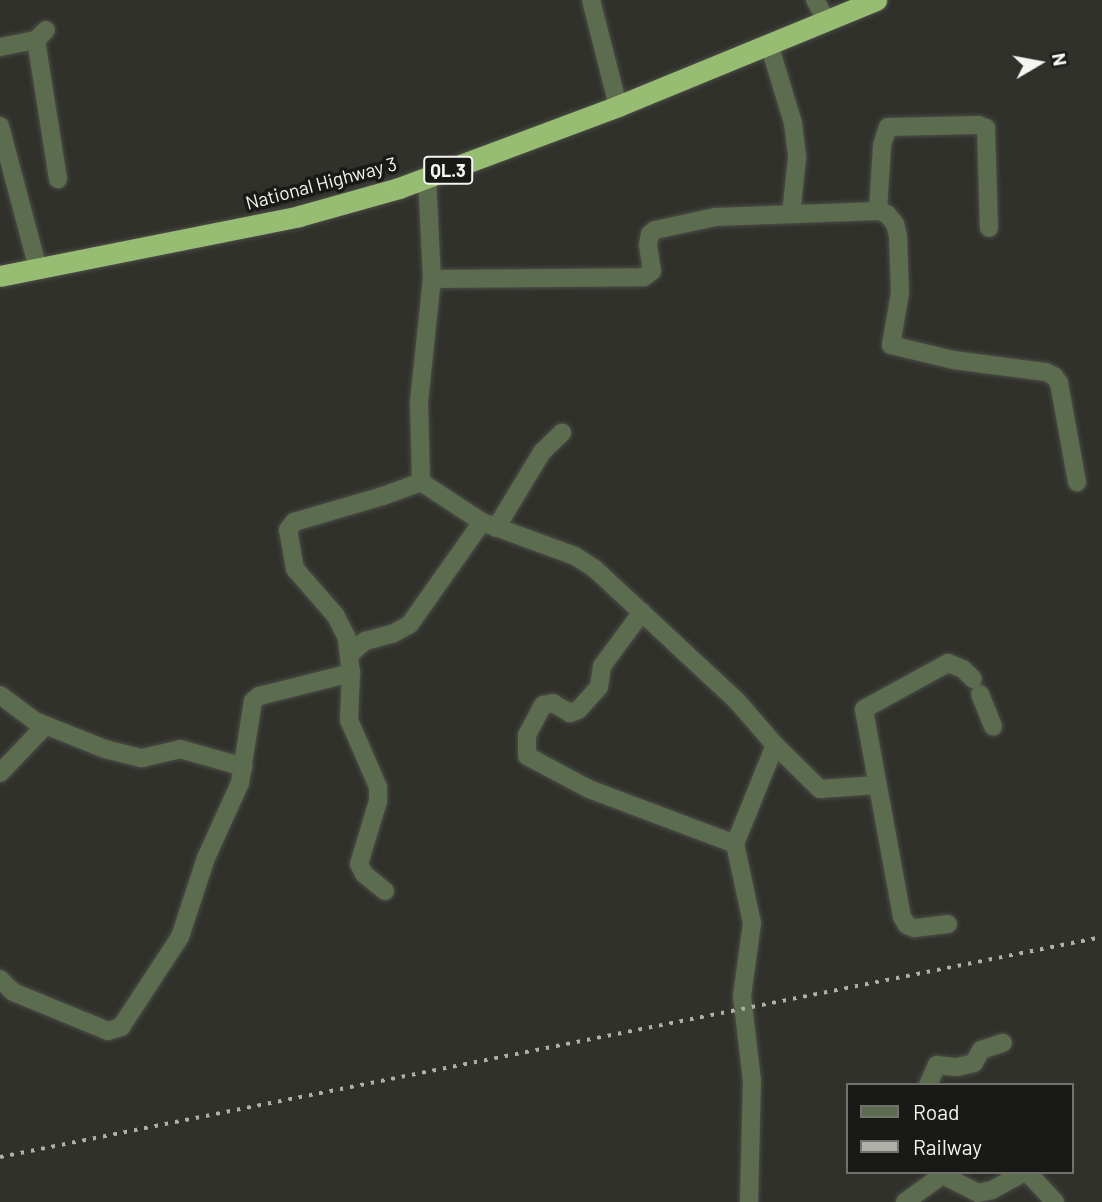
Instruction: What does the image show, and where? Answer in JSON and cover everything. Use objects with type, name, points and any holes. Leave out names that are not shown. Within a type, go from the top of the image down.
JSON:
[{"type":"highway","name":"National Highway 3","points":[[0,276],[299,216],[427,178],[618,106],[876,0]]},
{"type":"street","points":[[591,0],[618,106]]},
{"type":"street","points":[[815,0],[826,20]]},
{"type":"street","points":[[0,47],[41,35],[58,179]]},
{"type":"street","points":[[769,44],[793,123],[796,158],[791,214]]},
{"type":"street","points":[[878,211],[882,145],[888,127],[978,125],[986,128],[989,228]]},
{"type":"street","points":[[0,126],[38,269]]},
{"type":"street","points":[[421,482],[419,402],[432,279],[427,178]]},
{"type":"street","points":[[432,279],[644,277],[652,271],[648,246],[650,234],[655,230],[715,217],[878,211],[887,214],[895,224],[898,236],[900,293],[891,345],[953,360],[1046,372],[1054,376],[1059,383],[1077,482]]},
{"type":"street","points":[[350,654],[365,641],[394,633],[410,624],[489,525],[542,452],[562,433]]},
{"type":"street","points":[[421,482],[489,525],[586,562],[737,701],[775,745],[820,789],[877,785]]},
{"type":"street","points":[[384,891],[364,874],[359,864],[378,801],[379,787],[349,720],[351,673],[347,638],[336,616],[295,569],[289,525],[421,482]]},
{"type":"street","points":[[642,612],[602,666],[599,687],[578,710],[570,713],[553,703],[542,705],[527,735],[527,756],[589,789],[735,844]]},
{"type":"street","points":[[948,924],[914,928],[907,925],[902,917],[864,715],[867,705],[948,663],[962,669],[977,687],[993,727]]},
{"type":"street","points":[[0,979],[13,992],[68,1011],[108,1031],[121,1027],[180,937],[206,858],[234,798],[244,767],[253,701],[258,696],[351,673]]},
{"type":"street","points":[[0,695],[45,726],[105,749],[142,758],[180,749],[244,767]]},
{"type":"street","points":[[0,773],[45,726]]},
{"type":"street","points":[[745,1201],[752,1081],[742,996],[752,923],[735,844],[775,745]]},
{"type":"street","points":[[929,1083],[937,1065],[974,1063],[981,1050],[1003,1043]]},
{"type":"street","points":[[905,1202],[939,1174],[978,1193],[985,1193],[1021,1174]]},
{"type":"street","points":[[1027,1174],[1055,1202]]},
{"type":"railway","points":[[0,1157],[1102,937]]}]
